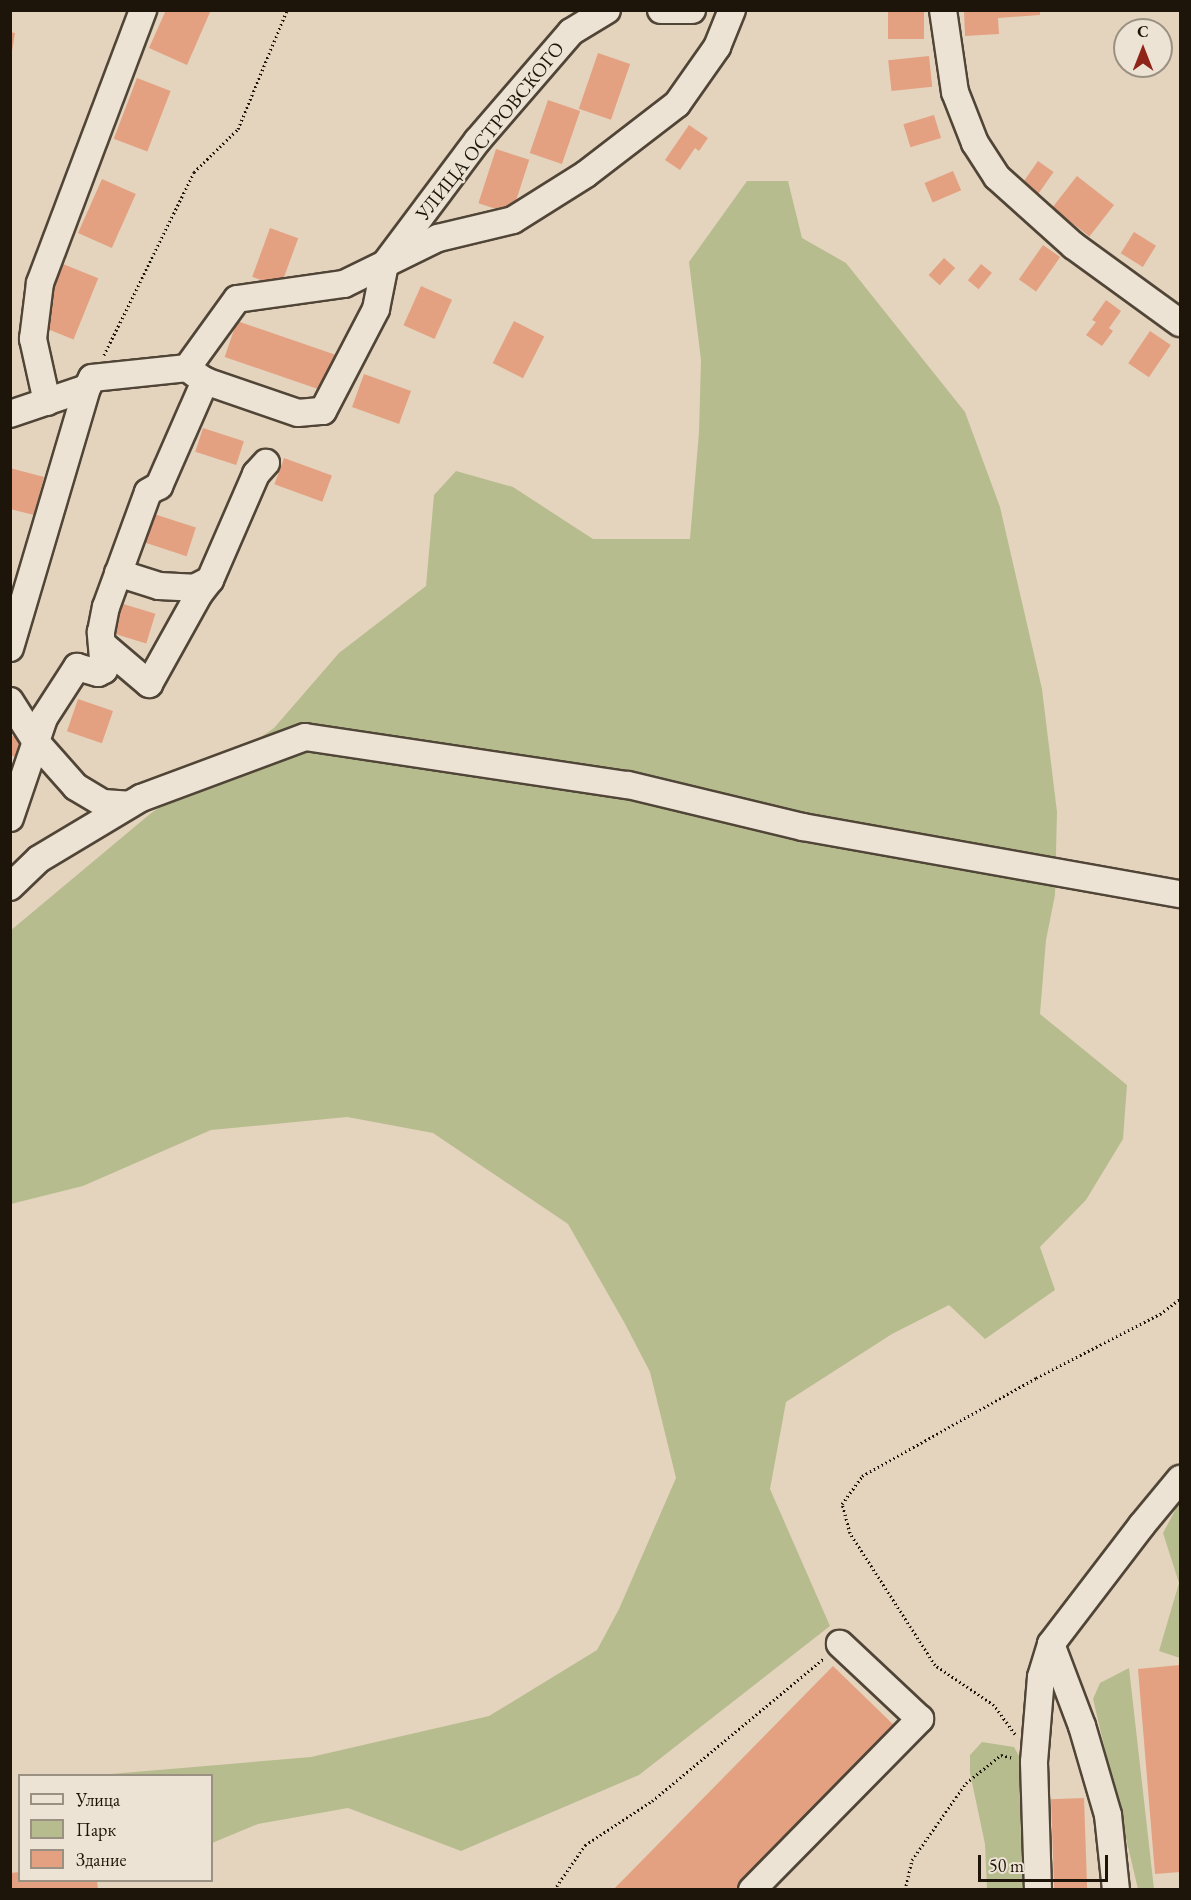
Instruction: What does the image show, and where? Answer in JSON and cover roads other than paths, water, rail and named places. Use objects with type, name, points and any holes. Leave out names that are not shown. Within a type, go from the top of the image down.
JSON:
[{"type":"street","points":[[47,402],[33,339],[40,283],[143,10]]},
{"type":"street","name":"УЛИЦА ОСТРОВСКОГО","points":[[385,264],[477,141],[571,32],[608,10]]},
{"type":"street","points":[[661,10],[692,10]]},
{"type":"street","points":[[10,818],[44,718],[77,667],[98,673],[104,670],[102,633],[118,573],[148,492],[159,486],[184,435],[196,374],[237,299],[344,284],[438,238],[513,220],[586,174],[677,104],[717,46],[732,10]]},
{"type":"street","points":[[943,10],[955,92],[975,143],[997,177],[1074,246],[1180,323]]},
{"type":"street","points":[[10,414],[47,402],[89,383],[196,374],[298,414],[323,411],[376,309],[385,264]]},
{"type":"street","points":[[10,648],[89,383]]},
{"type":"street","points":[[102,633],[149,684],[199,594],[210,580],[256,474],[266,463]]},
{"type":"street","points":[[118,573],[159,586],[194,588],[210,580]]},
{"type":"street","points":[[10,700],[36,742],[76,787],[103,803],[129,805]]},
{"type":"street","points":[[10,887],[39,859],[129,805],[305,736],[627,785],[803,827],[1180,894]]},
{"type":"street","points":[[1038,1890],[1034,1762],[1041,1677],[1051,1644],[1180,1479]]},
{"type":"street","points":[[752,1890],[920,1719],[840,1644]]},
{"type":"street","points":[[1051,1644],[1082,1725],[1108,1815],[1116,1890]]}]
